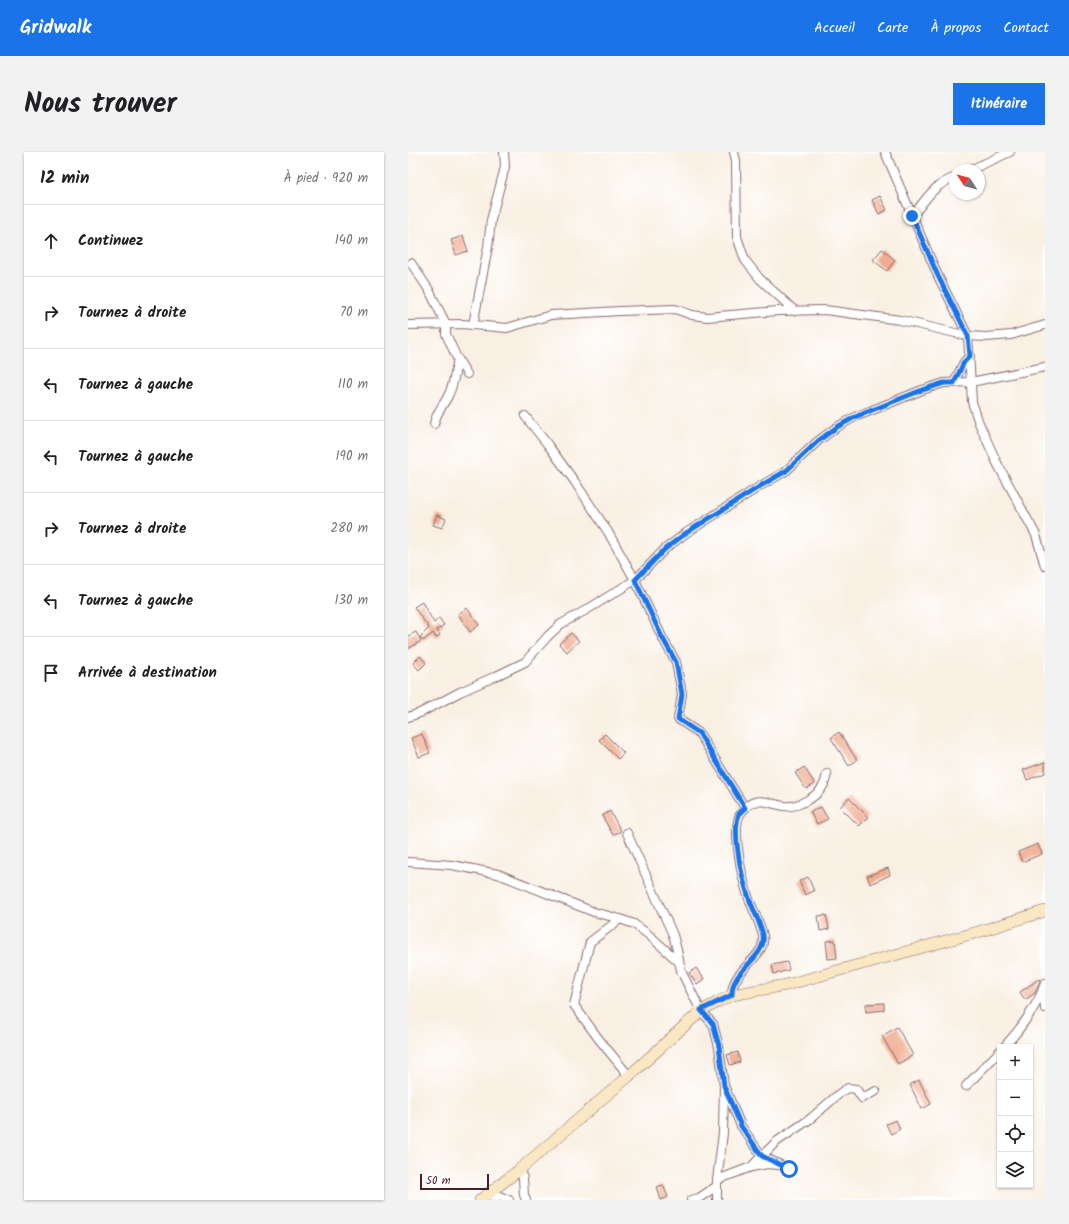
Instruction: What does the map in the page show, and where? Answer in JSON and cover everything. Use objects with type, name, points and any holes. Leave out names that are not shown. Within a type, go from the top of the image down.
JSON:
[{"type":"main road","points":[[483,1198],[519,1170],[629,1076],[701,1010],[732,995],[786,985],[978,932],[1045,911]]},
{"type":"street","points":[[472,325],[488,247],[491,220],[505,167],[504,152]]},
{"type":"street","points":[[734,152],[736,161],[737,237],[745,260],[760,280],[795,311]]},
{"type":"street","points":[[885,152],[938,276],[968,336],[972,402],[979,423],[1008,485],[1036,535],[1045,566]]},
{"type":"street","points":[[983,164],[1010,152]]},
{"type":"street","points":[[912,216],[931,192],[943,182],[949,180]]},
{"type":"street","points":[[412,263],[429,290],[446,324],[446,334],[467,374]]},
{"type":"street","points":[[408,326],[446,324],[507,328],[551,315],[675,309],[692,315],[707,317],[825,310],[900,320],[968,336],[986,337],[1011,335],[1045,325]]},
{"type":"street","points":[[954,383],[964,362],[970,356]]},
{"type":"street","points":[[434,424],[435,417],[451,389],[458,359]]},
{"type":"street","points":[[408,717],[420,713],[460,692],[524,662],[561,624],[635,580],[665,549],[686,533],[756,488],[786,471],[818,441],[837,427],[855,417],[922,390],[944,383],[971,382],[1045,367]]},
{"type":"street","points":[[525,416],[575,482],[608,532],[635,580],[662,637],[676,662],[682,694],[678,719],[699,733],[745,808]]},
{"type":"street","points":[[732,995],[735,980],[762,946],[763,936],[747,892],[738,849],[737,829],[740,814],[749,803],[758,800],[785,806],[795,805],[807,800],[824,786],[827,774]]},
{"type":"street","points":[[627,833],[673,935],[681,971],[701,1010],[713,1024],[719,1046],[724,1086],[723,1133],[717,1183],[717,1200]]},
{"type":"street","points":[[408,862],[452,865],[498,874],[594,912],[634,924],[679,962]]},
{"type":"street","points":[[620,919],[590,942],[574,1005],[598,1038],[629,1076]]},
{"type":"street","points":[[1044,986],[1045,1008]]},
{"type":"street","points":[[1007,1044],[1028,1017],[1044,986]]},
{"type":"street","points":[[966,1086],[997,1054]]},
{"type":"street","points":[[724,1086],[741,1126],[762,1156],[770,1159],[778,1165]]},
{"type":"street","points":[[751,1167],[772,1145],[810,1119],[848,1088],[856,1089],[862,1098],[876,1091]]},
{"type":"street","points":[[751,1139],[760,1145],[772,1145]]},
{"type":"street","points":[[691,1200],[699,1198],[717,1183],[751,1167],[768,1164],[778,1165],[789,1169]]},
{"type":"street","points":[[519,1170],[524,1178],[524,1195],[526,1200]]},
{"type":"street","points":[[483,1198],[499,1196],[509,1200]]},
{"type":"building","points":[[880,196],[887,210],[879,214],[872,200]]},
{"type":"building","points":[[463,236],[468,251],[456,255],[451,240]]},
{"type":"building","points":[[882,249],[895,260],[887,271],[873,260]]},
{"type":"building","points":[[437,515],[446,519],[442,528],[433,525]]},
{"type":"building","points":[[422,602],[434,623],[439,618],[444,625],[437,630],[440,635],[436,638],[433,633],[423,641],[420,637],[429,628],[414,607]]},
{"type":"building","points":[[467,608],[479,625],[470,632],[458,614]]},
{"type":"building","points":[[416,632],[421,641],[408,649],[408,636]]},
{"type":"building","points":[[571,633],[579,641],[567,652],[559,644]]},
{"type":"building","points":[[420,656],[426,663],[419,670],[413,663]]},
{"type":"building","points":[[839,732],[857,760],[849,766],[831,738]]},
{"type":"building","points":[[422,734],[430,753],[419,757],[411,738]]},
{"type":"building","points":[[605,734],[624,753],[618,759],[599,740]]},
{"type":"building","points":[[1045,762],[1045,773],[1027,780],[1023,770]]},
{"type":"building","points":[[804,767],[815,784],[806,789],[795,773]]},
{"type":"building","points":[[849,798],[868,817],[859,826],[840,807]]},
{"type":"building","points":[[821,807],[828,819],[817,824],[810,812]]},
{"type":"building","points":[[610,811],[621,831],[613,835],[602,816]]},
{"type":"building","points":[[1038,844],[1042,854],[1022,862],[1018,852]]},
{"type":"building","points":[[888,868],[890,875],[870,884],[867,876]]},
{"type":"building","points":[[808,877],[814,891],[805,895],[799,881]]},
{"type":"building","points":[[826,915],[829,929],[820,931],[818,916]]},
{"type":"building","points":[[835,940],[837,958],[828,959],[826,941]]},
{"type":"building","points":[[787,962],[789,970],[774,974],[772,965]]},
{"type":"building","points":[[696,968],[704,979],[697,984],[689,973]]},
{"type":"building","points":[[1039,979],[1040,980],[1035,993],[1025,1000],[1020,992]]},
{"type":"building","points":[[884,1003],[884,1010],[866,1012],[866,1004]]},
{"type":"building","points":[[897,1027],[913,1055],[898,1064],[882,1036]]},
{"type":"building","points":[[738,1052],[740,1062],[730,1065],[727,1055]]},
{"type":"building","points":[[919,1080],[931,1104],[922,1109],[910,1085]]},
{"type":"building","points":[[896,1120],[900,1129],[891,1134],[886,1124]]},
{"type":"building","points":[[663,1185],[668,1197],[661,1200],[657,1187]]},
{"type":"route","points":[[789,1169],[762,1156],[741,1126],[724,1086],[719,1046],[713,1024],[701,1010],[732,995],[735,980],[762,946],[763,936],[747,892],[738,849],[737,829],[740,814],[745,808],[699,733],[678,719],[682,694],[676,662],[662,637],[635,580],[665,549],[686,533],[786,471],[804,456],[818,441],[837,427],[855,417],[922,390],[944,383],[954,383],[964,362],[970,356],[968,336],[938,276],[912,216]]}]
